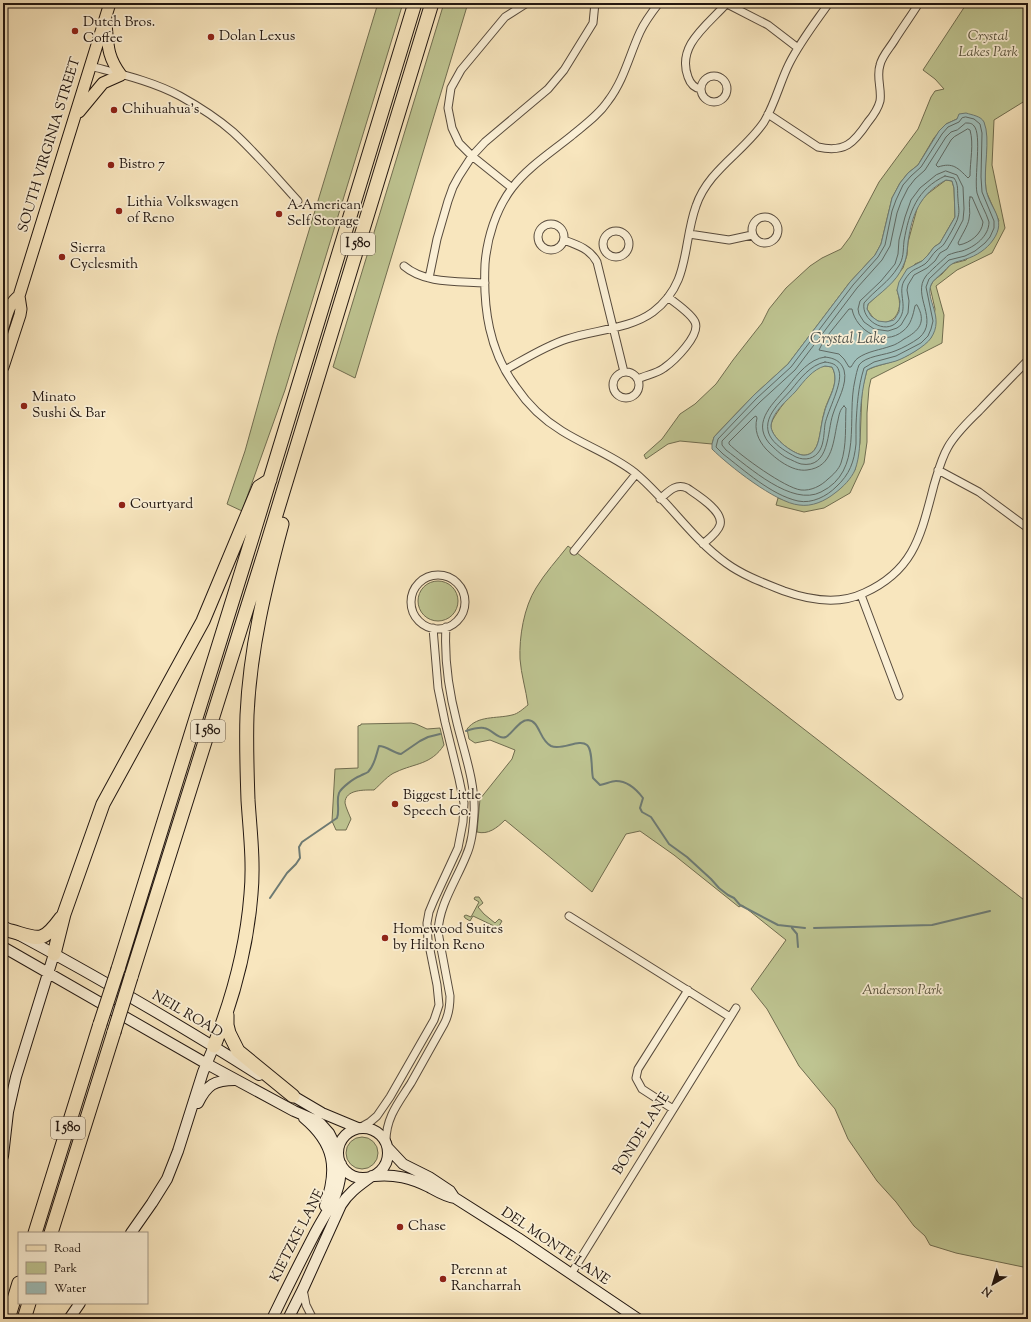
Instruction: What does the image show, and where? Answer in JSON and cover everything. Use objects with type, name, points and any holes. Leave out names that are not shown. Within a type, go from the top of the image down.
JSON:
[{"type":"highway","name":"I 580","points":[[35,1232],[270,480],[416,3]]},
{"type":"highway","name":"I 580","points":[[51,1232],[285,485],[432,3]]},
{"type":"highway","points":[[54,954],[64,914],[103,804],[203,621],[259,487],[270,480]]},
{"type":"highway","points":[[214,1046],[227,1010],[245,944],[251,893],[252,863],[247,746],[252,658],[258,619],[283,518],[285,485]]},
{"type":"highway","points":[[7,928],[33,937],[43,937],[51,931],[64,914]]},
{"type":"highway","points":[[227,1010],[227,1025],[229,1033],[238,1051],[293,1096]]},
{"type":"highway","points":[[8,1319],[18,1287]]},
{"type":"highway","points":[[24,1319],[29,1304]]},
{"type":"main road","name":"SOUTH VIRGINIA STREET","points":[[3,368],[20,315],[21,309],[19,296],[110,3]]},
{"type":"main road","points":[[75,117],[103,82],[121,75],[113,65],[111,59],[108,45],[106,15]]},
{"type":"main road","name":"SOUTH VIRGINIA STREET","points":[[3,327],[14,299],[19,296]]},
{"type":"main road","name":"NEIL ROAD","points":[[7,928],[214,1046],[322,1113],[359,1127]]},
{"type":"main road","points":[[3,947],[207,1064],[321,1124],[329,1133],[338,1151]]},
{"type":"main road","points":[[3,1156],[8,1112],[16,1077],[54,954]]},
{"type":"main road","points":[[132,1232],[152,1203],[166,1179],[178,1151],[214,1046]]},
{"type":"main road","points":[[185,1128],[206,1090],[216,1082],[222,1080],[237,1080]]},
{"type":"main road","points":[[294,1111],[312,1125],[320,1135],[325,1142],[332,1161],[331,1189],[322,1214],[321,1222]]},
{"type":"main road","points":[[359,1127],[374,1130],[381,1134],[387,1144],[389,1156],[387,1163],[382,1170],[373,1176],[360,1178],[353,1176],[346,1171],[338,1156],[341,1140],[347,1133],[359,1127]]},
{"type":"main road","name":"DEL MONTE LANE","points":[[387,1144],[403,1164],[429,1177],[450,1191],[456,1198],[638,1319]]},
{"type":"main road","name":"KIETZKE LANE","points":[[272,1319],[321,1222],[332,1204],[339,1187],[341,1164]]},
{"type":"main road","name":"DEL MONTE LANE","points":[[373,1176],[392,1175],[404,1177],[446,1196],[456,1198]]},
{"type":"main road","name":"KIETZKE LANE","points":[[288,1319],[341,1205],[353,1190],[373,1176]]},
{"type":"main road","points":[[69,1319],[79,1304]]},
{"type":"street","points":[[512,188],[472,156],[459,143],[449,119],[448,108],[452,88],[461,70],[505,17],[527,3]]},
{"type":"street","points":[[429,278],[437,239],[453,187],[459,176],[472,156],[485,142],[548,89],[564,70],[593,23],[596,3]]},
{"type":"street","points":[[660,3],[644,24],[623,76],[606,105],[586,124],[530,170],[512,188],[498,212],[489,239],[486,254],[485,306],[487,320],[497,352],[505,370],[526,400],[550,423],[563,432],[619,462],[636,474],[703,544],[721,559],[751,578],[807,598],[821,600],[851,598],[861,595],[886,582],[905,564],[912,553],[923,527],[938,470],[944,456],[957,434],[1028,360]]},
{"type":"street","points":[[701,89],[695,87],[690,81],[687,73],[685,65],[688,49],[698,34],[727,3],[768,25],[798,48]]},
{"type":"street","points":[[505,370],[555,343],[576,336],[630,323],[642,318],[653,312],[668,297],[679,278],[683,267],[691,220],[696,204],[703,191],[719,170],[764,122],[788,66],[798,48],[829,3]]},
{"type":"street","points":[[768,114],[818,147],[826,149],[843,147],[855,141],[878,108],[880,94],[878,71],[882,59],[919,3]]},
{"type":"street","points":[[90,66],[160,87],[180,96],[216,118],[248,146],[298,201]]},
{"type":"street","points":[[689,234],[728,240],[752,235]]},
{"type":"street","points":[[564,240],[583,248],[594,258],[599,270],[624,372]]},
{"type":"street","points":[[594,258],[605,250]]},
{"type":"street","points":[[404,266],[417,274],[429,278],[485,283]]},
{"type":"street","points":[[638,379],[664,368],[689,342],[696,332],[693,319],[668,297]]},
{"type":"street","points":[[624,372],[634,374],[638,379],[639,388],[637,393],[629,398],[619,396],[615,393],[613,388],[615,378],[624,372]]},
{"type":"street","points":[[938,470],[979,492],[1025,526]]},
{"type":"street","points":[[574,551],[636,474]]},
{"type":"street","points":[[660,499],[674,488],[683,486],[688,488],[715,510],[721,518],[720,525],[715,533],[703,544]]},
{"type":"street","points":[[429,576],[446,576],[452,579],[459,585],[464,594],[465,602],[460,617],[454,623],[446,627],[428,627],[420,622],[414,614],[411,606],[412,592],[417,584],[429,576]]},
{"type":"street","points":[[861,595],[899,696]]},
{"type":"street","points":[[387,1144],[387,1126],[393,1109],[408,1087],[448,1015],[450,996],[438,932],[438,922],[444,904],[466,856],[472,834],[474,815],[473,791],[450,688],[446,646],[446,627]]},
{"type":"street","points":[[359,1127],[370,1122],[377,1116],[434,1020],[439,1004],[427,932],[427,922],[434,900],[458,848],[463,822],[464,804],[460,779],[438,688],[433,628]]},
{"type":"street","points":[[569,916],[730,1017]]},
{"type":"street","points":[[673,1109],[642,1089],[636,1078],[638,1069],[688,990]]},
{"type":"street","name":"BONDE LANE","points":[[571,1274],[736,1008]]},
{"type":"street","points":[[303,1289],[306,1305],[313,1319]]},
{"type":"green space","points":[[378,3],[403,3],[285,390],[242,511],[227,504],[245,451],[277,336]]},
{"type":"green space","points":[[444,3],[468,3],[355,378],[333,367]]},
{"type":"green space","name":"Crystal Lakes Park","points":[[967,3],[1028,3],[1028,99],[994,120],[992,165],[1005,228],[992,253],[957,270],[936,286],[944,315],[942,343],[871,379],[867,413],[867,442],[864,463],[850,493],[824,508],[804,512],[776,505],[778,498],[785,500],[855,470],[860,443],[862,390],[867,370],[906,356],[931,338],[935,309],[930,287],[933,281],[951,264],[966,260],[999,221],[986,191],[986,148],[957,119],[946,124],[934,138],[918,165],[908,173],[900,183],[892,198],[881,244],[875,255],[850,282],[788,364],[754,395],[727,423],[714,437],[712,444],[680,441],[668,444],[646,459],[644,455],[662,439],[680,414],[695,404],[716,384],[762,323],[769,309],[786,288],[810,266],[822,258],[841,249],[850,237],[879,182],[918,129],[931,97],[935,91],[944,89],[935,79],[923,70]]},
{"type":"green space","points":[[946,180],[952,181],[954,188],[955,217],[940,243],[934,247],[922,261],[915,264],[897,290],[900,304],[897,315],[887,322],[878,321],[867,309],[868,304],[887,287],[903,268],[918,205],[926,195]]},
{"type":"green space","points":[[825,366],[832,367],[835,379],[823,417],[817,446],[811,453],[806,455],[798,454],[782,444],[774,434],[771,425],[784,403],[800,385],[814,370]]},
{"type":"green space","name":"Anderson Park","points":[[568,546],[1028,903],[1028,1268],[956,1253],[930,1245],[925,1236],[914,1226],[896,1202],[877,1181],[848,1139],[835,1109],[799,1066],[767,1009],[751,989],[786,940],[742,905],[739,907],[674,855],[640,831],[626,834],[592,892],[505,820],[489,832],[477,832],[480,799],[512,759],[515,750],[490,740],[475,743],[469,739],[467,729],[476,721],[514,714],[521,711],[528,705],[520,659],[520,641],[525,613],[528,604],[540,582]]},
{"type":"green space","points":[[438,581],[446,583],[452,587],[456,593],[458,601],[456,609],[452,615],[446,619],[438,621],[430,619],[424,615],[420,609],[418,601],[420,593],[424,587],[430,583]]},
{"type":"green space","points":[[411,723],[427,729],[440,728],[444,745],[439,752],[428,760],[393,773],[374,790],[356,791],[348,795],[345,803],[351,819],[346,830],[336,830],[332,821],[335,769],[358,768],[358,726],[361,724]]},
{"type":"green space","points":[[475,897],[479,897],[483,903],[478,907],[484,914],[495,923],[499,919],[502,921],[495,933],[492,931],[494,926],[473,916],[470,921],[465,918],[464,916],[466,915],[471,917],[479,902],[474,899]]},
{"type":"green space","points":[[359,1137],[365,1137],[374,1141],[378,1153],[374,1165],[365,1169],[359,1169],[350,1165],[346,1156],[346,1150],[350,1141]]},
{"type":"water","name":"Crystal Lake","points":[[966,113],[974,115],[981,118],[984,122],[987,137],[985,181],[988,196],[998,220],[999,226],[997,233],[991,243],[981,252],[964,260],[955,262],[932,283],[930,297],[936,316],[936,323],[935,330],[931,338],[925,345],[896,361],[867,370],[861,406],[859,454],[857,465],[849,480],[823,501],[809,505],[789,503],[766,491],[729,464],[712,449],[714,437],[754,395],[788,364],[850,282],[875,255],[881,244],[892,198],[900,183],[908,173],[918,165],[939,131],[946,124],[957,119],[959,114]],"holes":[[[946,180],[952,181],[954,188],[955,217],[940,243],[934,247],[922,261],[907,269],[899,282],[897,290],[900,301],[899,312],[894,320],[886,322],[878,321],[871,316],[867,309],[868,304],[897,277],[906,257],[912,222],[919,206],[930,192]],[[825,366],[832,367],[835,379],[823,418],[817,446],[811,453],[806,455],[798,454],[782,444],[774,434],[771,425],[772,420],[781,406],[802,383],[817,370]]]},
{"type":"waterway","points":[[466,731],[484,728],[503,738],[509,735],[519,724],[528,720],[535,724],[544,740],[551,746],[560,747],[584,743],[590,751],[593,778],[600,785],[620,781],[635,789],[643,798],[640,808],[642,812],[651,817],[669,844],[687,857],[719,888],[734,898],[740,905],[778,925],[805,928]]},
{"type":"waterway","points":[[270,898],[287,873],[300,858],[299,847],[302,842],[337,818],[339,793],[348,783],[368,772],[374,763],[379,746],[401,754],[420,741],[440,734]]},
{"type":"waterway","points":[[814,928],[932,925],[990,911]]},
{"type":"waterway","points":[[792,928],[797,934],[798,947]]},
{"type":"place","name":"Dutch Bros. Coffee","points":[[75,31]]},
{"type":"place","name":"Dolan Lexus","points":[[211,37]]},
{"type":"place","name":"Chihuahua's","points":[[114,110]]},
{"type":"place","name":"Bistro 7","points":[[111,165]]},
{"type":"place","name":"Lithia Volkswagen of Reno","points":[[119,211]]},
{"type":"place","name":"A-American Self Storage","points":[[279,214]]},
{"type":"place","name":"Sierra Cyclesmith","points":[[62,257]]},
{"type":"place","name":"Minato Sushi & Bar","points":[[24,406]]},
{"type":"place","name":"Courtyard","points":[[122,505]]},
{"type":"place","name":"Biggest Little Speech Co.","points":[[395,804]]},
{"type":"place","name":"Homewood Suites by Hilton Reno","points":[[385,938]]},
{"type":"place","name":"Chase","points":[[400,1227]]},
{"type":"place","name":"Perenn at Rancharrah","points":[[443,1279]]}]
